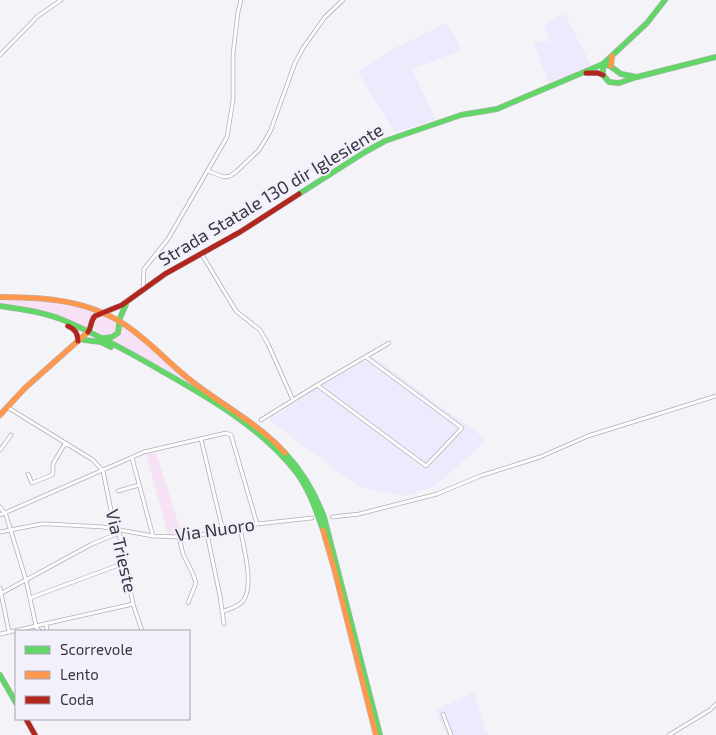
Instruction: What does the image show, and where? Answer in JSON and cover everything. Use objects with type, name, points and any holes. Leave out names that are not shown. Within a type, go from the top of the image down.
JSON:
[{"type":"main road","name":"Strada Statale 130 dir Iglesiente","points":[[104,312],[112,310],[165,274],[240,232],[385,141],[461,115],[496,108],[603,64],[646,23],[665,0]]},
{"type":"main road","points":[[611,66],[612,56]]},
{"type":"main road","points":[[585,73],[598,73],[603,75],[609,82],[619,83],[716,58]]},
{"type":"main road","points":[[603,75],[603,64],[611,66],[616,72],[637,77]]},
{"type":"main road","points":[[0,297],[45,298],[104,312],[120,321],[192,382],[254,424],[291,459],[307,480],[318,500],[324,517],[378,735]]},
{"type":"main road","points":[[80,341],[116,336],[123,310],[128,300]]},
{"type":"main road","points":[[0,306],[32,311],[62,320],[126,351],[191,388],[251,427],[297,473],[312,498],[319,518],[378,735]]},
{"type":"main road","points":[[0,415],[25,388],[80,341],[90,329],[93,318],[104,312]]},
{"type":"main road","points":[[62,320],[63,324],[76,331],[80,341]]},
{"type":"main road","points":[[80,341],[100,342],[117,350],[126,351]]},
{"type":"main road","points":[[0,675],[15,701]]},
{"type":"main road","points":[[27,720],[35,735]]},
{"type":"street","points":[[0,54],[38,16],[62,0]]},
{"type":"street","points":[[143,289],[144,269],[168,239],[227,137],[233,100],[233,54],[241,0]]},
{"type":"street","points":[[208,171],[224,177],[230,176],[259,150],[270,132],[295,63],[303,48],[325,17],[343,0]]},
{"type":"street","points":[[201,253],[236,311],[260,330],[292,400]]},
{"type":"street","points":[[261,420],[389,343]]},
{"type":"street","points":[[317,385],[426,466],[462,428],[366,357]]},
{"type":"street","points":[[332,517],[359,514],[437,494],[480,476],[540,457],[588,436],[716,396]]},
{"type":"street","points":[[7,407],[93,460],[103,471]]},
{"type":"street","points":[[0,515],[144,452],[226,433],[231,435],[257,524]]},
{"type":"street","points":[[0,449],[11,435]]},
{"type":"street","points":[[201,439],[223,531]]},
{"type":"street","points":[[28,474],[32,483],[52,475],[53,464],[64,445],[66,445]]},
{"type":"street","points":[[132,458],[153,536]]},
{"type":"street","name":"Via Trieste","points":[[103,471],[133,604],[142,630]]},
{"type":"street","points":[[118,491],[139,485]]},
{"type":"street","points":[[0,507],[6,514],[11,530],[38,630]]},
{"type":"street","name":"Via Nuoro","points":[[0,532],[49,524],[103,527],[118,532],[179,537],[257,524],[312,518]]},
{"type":"street","points":[[222,612],[238,605],[244,600],[248,589],[249,576],[240,527]]},
{"type":"street","points":[[1,594],[92,544],[118,532]]},
{"type":"street","points":[[206,534],[224,624]]},
{"type":"street","points":[[179,537],[183,554],[196,583],[188,603]]},
{"type":"street","points":[[30,598],[124,563]]},
{"type":"street","points":[[0,588],[9,632]]},
{"type":"street","points":[[18,630],[133,604]]},
{"type":"street","points":[[46,624],[47,630]]},
{"type":"street","points":[[0,634],[15,631]]},
{"type":"street","points":[[669,735],[710,710],[716,704]]},
{"type":"street","points":[[443,714],[451,735]]},
{"type":"shaded area","points":[[564,13],[591,65],[549,83],[534,43],[549,41],[544,24]]},
{"type":"shaded area","points":[[447,23],[462,50],[412,69],[435,119],[395,133],[358,72],[397,47]]},
{"type":"shaded area","points":[[0,299],[34,299],[66,303],[98,312],[91,318],[88,329],[45,313],[23,307],[0,304]]},
{"type":"shaded area","points":[[102,316],[112,320],[117,326],[116,332],[112,335],[103,335],[96,330],[94,322]]},
{"type":"shaded area","points":[[122,324],[156,351],[189,383],[110,340],[118,336]]},
{"type":"shaded area","points":[[373,357],[487,440],[435,486],[405,496],[359,487],[269,420],[315,389]]},
{"type":"shaded area","points":[[156,453],[182,535],[168,534],[146,454]]},
{"type":"shaded area","points":[[474,692],[485,730],[489,735],[447,735],[436,710]]},
{"type":"traffic: fast","points":[[299,194],[385,141],[461,115],[497,109],[603,64],[647,23],[665,0]]},
{"type":"traffic: fast","points":[[637,77],[621,74],[610,66],[603,64],[603,75],[609,82],[619,83],[716,57]]},
{"type":"traffic: fast","points":[[104,338],[112,337],[118,333],[120,318],[126,304]]},
{"type":"traffic: fast","points":[[0,306],[48,315],[75,325],[197,391],[251,427],[282,456],[301,479],[315,507],[323,530]]},
{"type":"traffic: fast","points":[[84,340],[101,342],[111,347]]},
{"type":"traffic: fast","points":[[285,453],[308,483],[324,517],[380,735]]},
{"type":"traffic: fast","points":[[0,675],[15,701]]},
{"type":"traffic: slow","points":[[611,66],[612,56]]},
{"type":"traffic: slow","points":[[0,297],[56,300],[74,303],[108,315],[140,336],[190,380],[254,425],[285,453]]},
{"type":"traffic: slow","points":[[0,415],[25,388],[88,332]]},
{"type":"traffic: slow","points":[[323,530],[376,735]]},
{"type":"traffic: jam","points":[[586,73],[603,75]]},
{"type":"traffic: jam","points":[[88,332],[95,316],[122,305],[165,274],[240,232],[299,194]]},
{"type":"traffic: jam","points":[[68,326],[76,332],[78,341]]},
{"type":"traffic: jam","points":[[27,720],[35,735]]}]
